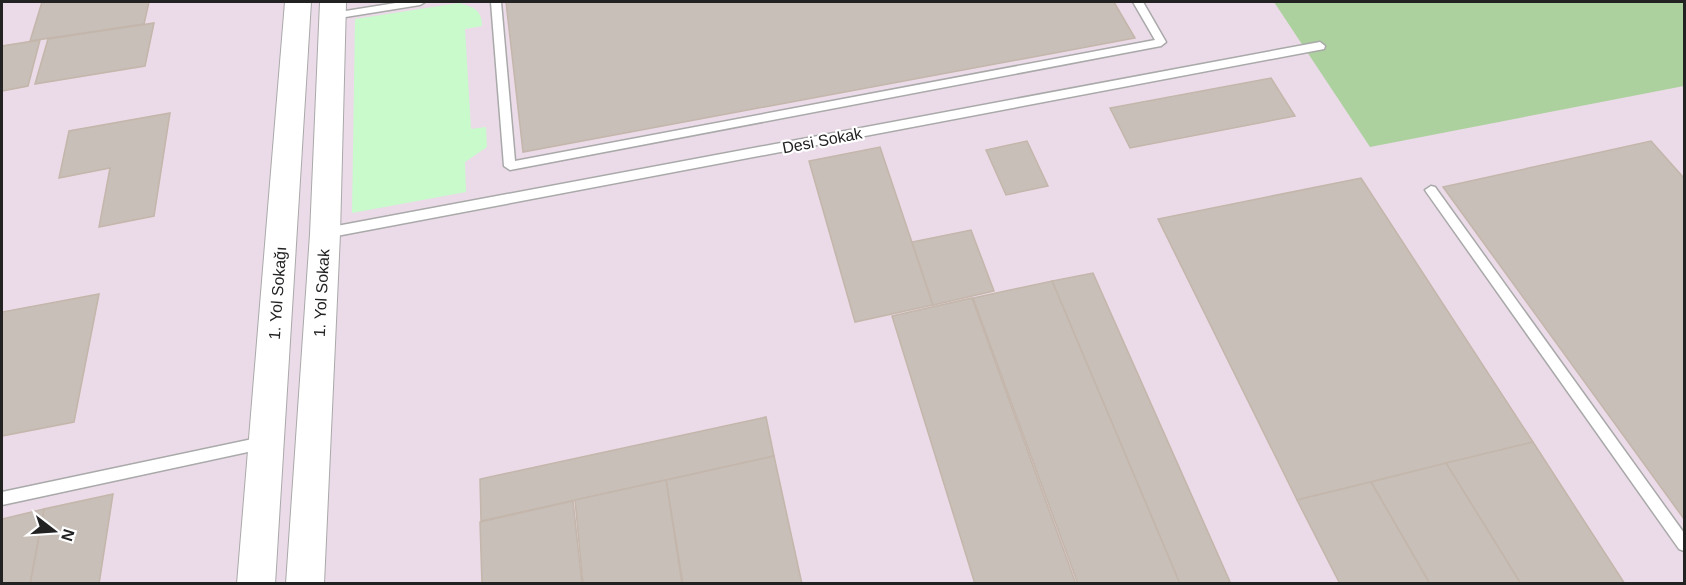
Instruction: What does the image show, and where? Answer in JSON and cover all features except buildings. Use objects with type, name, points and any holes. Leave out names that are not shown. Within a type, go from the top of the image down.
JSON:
[{"type":"street","name":"1. Yol Sokağı","points":[[256,584],[298,2]]},
{"type":"street","name":"1. Yol Sokak","points":[[305,584],[324,234],[333,9]]},
{"type":"lane","points":[[333,9],[420,2]]},
{"type":"lane","points":[[496,2],[510,166],[1161,42],[1138,2]]},
{"type":"lane","name":"Desi Sokak","points":[[324,234],[1320,46]]},
{"type":"lane","points":[[1431,190],[1684,544]]},
{"type":"lane","points":[[2,499],[266,442]]},
{"type":"shaded area","points":[[2,2],[1684,2],[1684,583],[2,583]]},
{"type":"green space","points":[[1274,2],[1684,2],[1684,86],[1370,147]]},
{"type":"green space","points":[[459,3],[476,10],[482,20],[482,26],[465,29],[471,129],[486,127],[487,147],[465,162],[466,192],[352,213],[355,19]]}]
